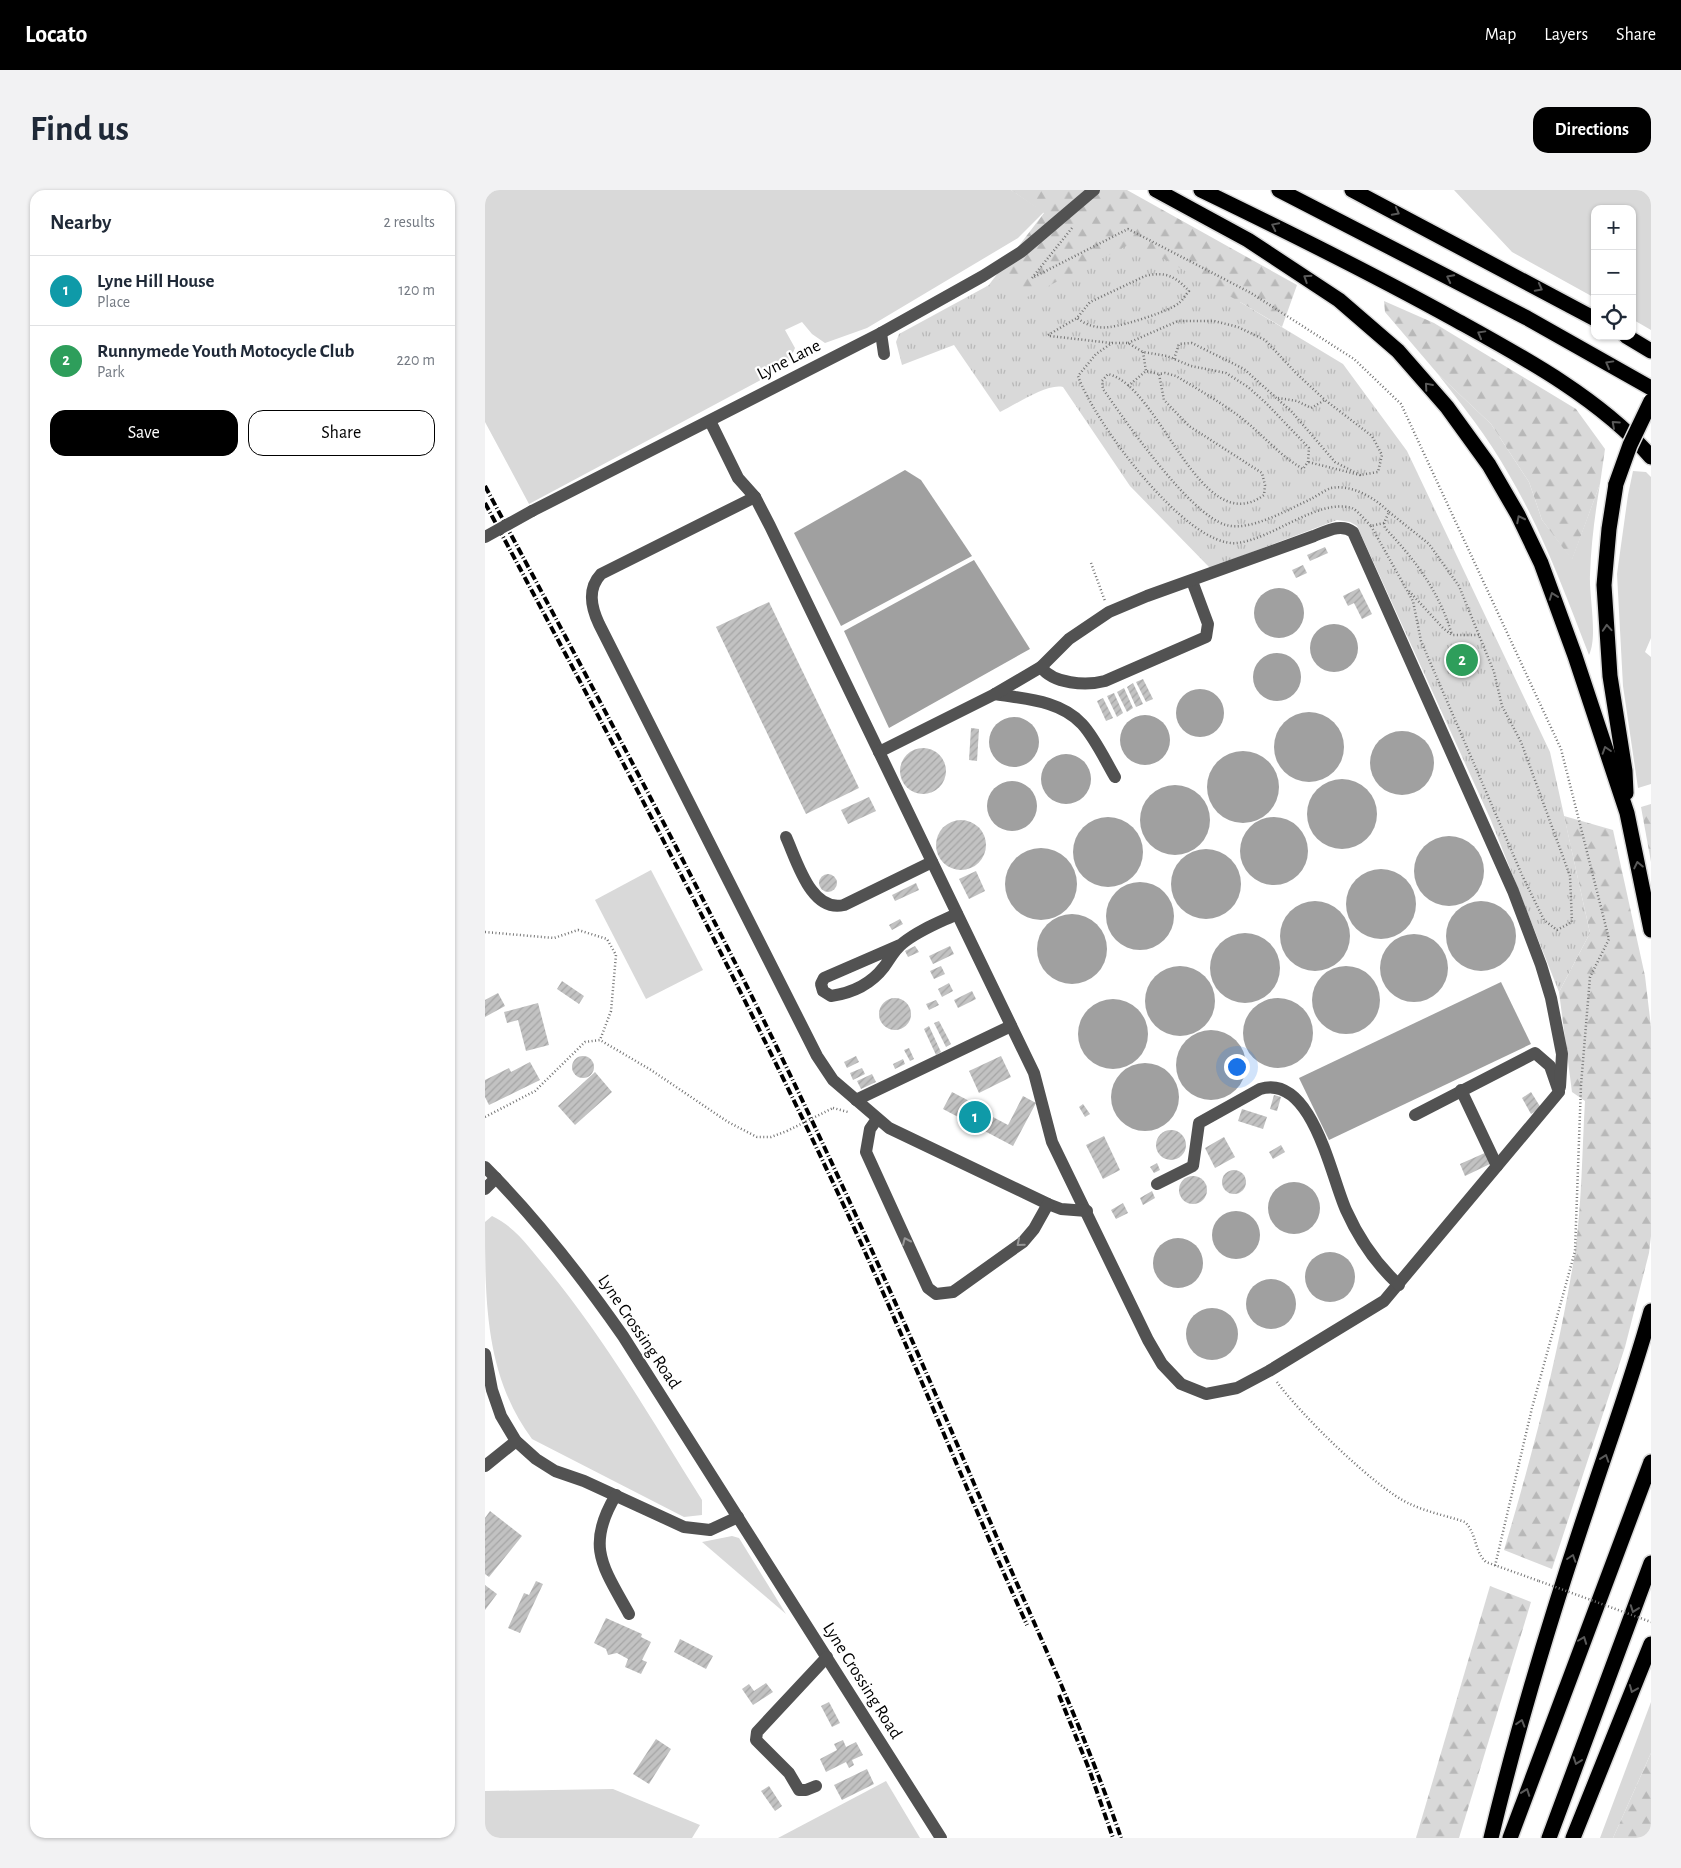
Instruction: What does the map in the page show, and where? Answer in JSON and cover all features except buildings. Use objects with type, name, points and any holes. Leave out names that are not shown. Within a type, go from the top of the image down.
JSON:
[{"type":"highway","points":[[1156,190],[1248,240],[1339,300],[1398,351],[1447,407],[1489,465],[1518,515],[1541,563],[1575,656],[1627,813],[1651,930]]},
{"type":"highway","points":[[1201,190],[1303,240],[1504,347],[1591,402],[1651,457]]},
{"type":"highway","points":[[1279,190],[1527,318],[1651,388]]},
{"type":"highway","points":[[1352,190],[1591,317]]},
{"type":"highway","points":[[1633,340],[1651,351]]},
{"type":"highway","points":[[1627,813],[1625,771],[1611,676],[1604,585],[1609,529],[1616,484],[1630,445],[1651,401]]},
{"type":"highway","points":[[1491,1838],[1505,1778],[1557,1605],[1634,1372],[1651,1311]]},
{"type":"highway","points":[[1510,1838],[1651,1462]]},
{"type":"highway","points":[[1549,1838],[1651,1563]]},
{"type":"highway","points":[[1573,1838],[1651,1644]]},
{"type":"street","name":"Lyne Lane","points":[[485,537],[532,511],[881,333],[983,276],[1021,252],[1094,190]]},
{"type":"street","points":[[881,333],[885,354]]},
{"type":"street","points":[[709,421],[738,478],[755,497],[1034,1073],[1052,1142],[1148,1340],[1162,1364],[1181,1384],[1206,1394],[1237,1388],[1269,1371],[1384,1300],[1399,1285],[1559,1092],[1562,1054],[1551,998],[1541,965],[1513,891],[1353,532],[1341,527],[1147,596],[1109,612],[1069,639],[1041,667],[995,694],[879,752]]},
{"type":"street","points":[[755,497],[601,574],[592,589],[593,606],[599,624],[817,1056],[833,1080],[877,1119],[902,1136],[1048,1204],[1061,1209],[1087,1211]]},
{"type":"street","points":[[1041,667],[1046,674],[1054,677],[1093,684],[1105,681],[1206,636],[1208,624],[1192,581]]},
{"type":"street","points":[[995,694],[1045,703],[1073,716],[1083,724],[1115,777]]},
{"type":"street","points":[[786,837],[813,893],[821,901],[832,906],[844,905],[932,862]]},
{"type":"street","points":[[900,945],[875,978],[863,986],[848,993],[831,996],[823,991],[821,984],[824,978],[900,945],[917,932],[957,914]]},
{"type":"street","points":[[856,1100],[1011,1026]]},
{"type":"street","points":[[1415,1115],[1535,1053],[1550,1066],[1559,1092]]},
{"type":"street","points":[[1157,1184],[1193,1166],[1199,1123],[1260,1089],[1266,1087],[1283,1090],[1293,1095],[1303,1106],[1315,1128],[1345,1208],[1362,1241],[1380,1268],[1399,1285]]},
{"type":"street","points":[[1461,1090],[1497,1166]]},
{"type":"street","points":[[877,1119],[870,1129],[866,1152],[927,1288],[936,1294],[953,1292],[1023,1242],[1034,1229],[1048,1204]]},
{"type":"street","name":"Lyne Crossing Road","points":[[485,1167],[543,1229],[590,1288],[623,1336],[941,1838]]},
{"type":"street","points":[[485,1188],[496,1178]]},
{"type":"street","points":[[485,1354],[492,1390],[501,1416],[516,1441],[535,1459],[555,1471],[615,1495],[684,1527],[703,1530],[716,1529],[738,1516]]},
{"type":"street","points":[[485,1466],[516,1441]]},
{"type":"street","points":[[615,1495],[604,1515],[598,1549],[603,1566],[629,1614]]},
{"type":"street","points":[[815,1786],[806,1790],[799,1790],[789,1773],[756,1740],[757,1732],[827,1657]]},
{"type":"path","points":[[1071,211],[1075,224],[1032,278],[1129,229],[1251,293],[1353,358],[1401,404],[1561,749],[1609,939],[1590,977],[1581,1086],[1575,1251],[1532,1408],[1495,1566]]},
{"type":"path","points":[[1077,318],[1084,323],[1105,327],[1146,319],[1179,303],[1189,291],[1177,278],[1154,274],[1090,302],[1077,318],[1048,335],[1112,343],[1128,343],[1178,321],[1214,321],[1238,327],[1265,340],[1295,373],[1325,400],[1372,436],[1382,455],[1378,472],[1361,475],[1308,462]]},
{"type":"path","points":[[1112,343],[1096,354],[1078,376],[1083,392],[1114,439],[1150,484],[1188,522],[1215,539],[1236,543],[1263,537],[1333,506],[1353,509],[1371,526],[1413,601],[1421,641],[1522,875],[1544,920],[1557,930],[1572,922],[1570,876],[1521,742],[1502,706],[1494,672],[1459,586],[1447,567],[1429,544],[1378,501],[1353,490],[1331,488],[1248,527],[1227,525],[1207,515],[1141,444],[1103,389],[1102,381],[1108,374],[1119,376],[1128,386],[1166,430],[1204,485],[1217,496],[1227,502],[1243,505],[1256,502],[1264,495],[1265,485],[1262,473],[1189,426],[1164,400],[1159,374]]},
{"type":"path","points":[[1128,343],[1143,352],[1174,359],[1191,366],[1226,373],[1248,387],[1301,437],[1309,448],[1308,462],[1303,469],[1282,456],[1265,437],[1242,418],[1176,376],[1146,371]]},
{"type":"path","points":[[1174,359],[1179,344],[1191,343],[1244,369],[1292,412],[1335,462],[1361,475]]},
{"type":"path","points":[[1143,352],[1146,371]]},
{"type":"path","points":[[1128,386],[1146,371]]},
{"type":"path","points":[[1277,398],[1297,401],[1311,408],[1325,400]]},
{"type":"path","points":[[1389,512],[1384,523],[1385,528],[1416,562],[1446,613],[1453,635]]},
{"type":"path","points":[[1371,526],[1384,523]]},
{"type":"path","points":[[1091,563],[1109,612]]},
{"type":"path","points":[[1406,588],[1443,628],[1453,635],[1479,635]]},
{"type":"path","points":[[485,932],[554,938],[578,930],[607,940],[616,954],[611,1011],[600,1040]]},
{"type":"path","points":[[485,1117],[535,1091],[585,1042],[600,1040],[651,1070],[728,1122],[757,1137],[771,1137],[787,1131],[833,1108]]},
{"type":"path","points":[[1269,1371],[1278,1384],[1330,1439],[1381,1485],[1409,1504],[1465,1522],[1472,1529],[1480,1556],[1495,1566],[1651,1622]]},
{"type":"green space","points":[[485,190],[1011,190],[1044,212],[1018,238],[867,328],[825,343],[812,334],[802,322],[785,330],[795,348],[787,366],[529,504],[485,422]]},
{"type":"green space","points":[[1011,190],[1127,190],[1297,285],[1282,327],[1240,302],[1057,312],[988,286],[1044,213]]},
{"type":"green space","points":[[1454,190],[1651,190],[1651,330],[1636,321],[1636,205],[1591,205],[1591,296],[1512,252]]},
{"type":"green space","points":[[1134,242],[1240,302],[1343,364],[1407,451],[1550,752],[1590,933],[1559,992],[1490,818],[1357,526],[1350,522],[1337,520],[1210,568],[1130,486],[1063,387],[1040,391],[1000,412],[954,345],[902,365],[896,342],[899,334],[1002,278],[1025,298]]},
{"type":"green space","points":[[1384,301],[1434,323],[1576,409],[1605,449],[1600,484],[1572,560],[1542,520],[1529,482],[1491,424],[1437,373],[1385,312]]},
{"type":"green space","points":[[1437,373],[1491,424],[1529,482],[1542,520],[1572,559],[1600,484],[1593,529],[1590,584],[1593,638],[1589,655],[1532,517],[1483,434]]},
{"type":"green space","points":[[1633,471],[1646,472],[1651,477],[1651,638],[1645,652],[1651,657],[1651,784],[1638,788],[1623,686],[1617,574]]},
{"type":"green space","points":[[1651,804],[1651,862],[1641,807]]},
{"type":"green space","points":[[1564,816],[1613,830],[1645,976],[1651,1027],[1651,1236],[1649,1253],[1625,1347],[1552,1569],[1504,1550],[1535,1440],[1553,1365],[1569,1290],[1579,1215],[1585,1101],[1572,1092],[1559,992],[1590,933]]},
{"type":"green space","points":[[651,870],[703,970],[646,999],[595,900]]},
{"type":"green space","points":[[492,1216],[508,1226],[523,1240],[570,1297],[590,1325],[629,1383],[702,1500],[702,1515],[684,1517],[532,1439],[516,1415],[505,1389],[496,1363],[491,1336],[487,1308],[485,1222]]},
{"type":"green space","points":[[732,1536],[739,1538],[786,1614],[702,1542]]},
{"type":"green space","points":[[1490,1586],[1531,1602],[1459,1838],[1416,1838]]},
{"type":"green space","points":[[1651,1702],[1651,1753],[1613,1838],[1600,1838]]},
{"type":"green space","points":[[1651,1753],[1651,1838],[1613,1838]]},
{"type":"green space","points":[[886,1781],[920,1838],[778,1838]]},
{"type":"green space","points":[[613,1789],[700,1825],[692,1838],[485,1838],[485,1791]]},
{"type":"shaded area","points":[[905,470],[921,480],[972,556],[841,626],[794,533]]},
{"type":"shaded area","points":[[974,560],[1030,649],[889,728],[844,631]]},
{"type":"shaded area","points":[[1274,588],[1284,588],[1297,595],[1304,608],[1304,618],[1297,631],[1284,638],[1274,638],[1265,634],[1258,627],[1254,618],[1254,608],[1258,599],[1265,592]]},
{"type":"shaded area","points":[[1329,624],[1339,624],[1348,628],[1354,634],[1357,639],[1357,657],[1348,668],[1339,672],[1329,672],[1320,668],[1314,662],[1310,653],[1310,643],[1314,634],[1320,628]]},
{"type":"shaded area","points":[[1272,653],[1282,653],[1294,660],[1301,672],[1301,682],[1294,694],[1282,701],[1272,701],[1264,697],[1257,690],[1253,682],[1253,672],[1257,664],[1264,657]]},
{"type":"shaded area","points":[[1195,689],[1205,689],[1217,696],[1224,708],[1224,718],[1217,730],[1205,737],[1195,737],[1187,733],[1180,726],[1176,718],[1176,708],[1180,700],[1187,693]]},
{"type":"shaded area","points":[[1309,712],[1322,715],[1334,722],[1341,734],[1344,747],[1341,760],[1334,772],[1322,779],[1309,782],[1296,779],[1284,772],[1277,760],[1274,747],[1277,734],[1284,722],[1296,715]]},
{"type":"shaded area","points":[[1140,715],[1150,715],[1163,722],[1170,735],[1170,745],[1163,758],[1150,765],[1140,765],[1131,761],[1124,754],[1120,745],[1120,735],[1124,726],[1131,719]]},
{"type":"shaded area","points":[[1009,717],[1019,717],[1032,724],[1039,737],[1039,747],[1032,760],[1019,767],[1009,767],[1000,763],[993,756],[989,747],[989,737],[993,728],[1000,721]]},
{"type":"shaded area","points":[[1402,731],[1420,736],[1425,740],[1429,745],[1434,763],[1429,781],[1425,786],[1420,790],[1402,795],[1384,790],[1379,786],[1375,781],[1370,763],[1375,745],[1379,740],[1384,736]]},
{"type":"shaded area","points":[[1243,751],[1263,757],[1273,767],[1279,787],[1273,807],[1263,817],[1243,823],[1223,817],[1213,807],[1207,787],[1213,767],[1223,757]]},
{"type":"shaded area","points":[[1061,754],[1071,754],[1084,761],[1091,774],[1091,784],[1084,797],[1071,804],[1061,804],[1052,800],[1045,793],[1041,784],[1041,774],[1045,765],[1052,758]]},
{"type":"shaded area","points":[[1342,779],[1361,785],[1371,795],[1377,814],[1371,833],[1361,843],[1342,849],[1323,843],[1313,833],[1307,814],[1313,795],[1323,785]]},
{"type":"shaded area","points":[[1012,781],[1030,788],[1037,806],[1030,824],[1012,831],[994,824],[987,806],[994,788]]},
{"type":"shaded area","points":[[1175,785],[1188,788],[1200,795],[1207,807],[1210,820],[1207,833],[1200,845],[1188,852],[1175,855],[1162,852],[1150,845],[1143,833],[1140,820],[1143,807],[1150,795],[1162,788]]},
{"type":"shaded area","points":[[1101,817],[1115,817],[1128,823],[1137,832],[1143,845],[1141,865],[1133,877],[1115,887],[1101,887],[1088,881],[1079,872],[1073,859],[1073,845],[1079,832],[1088,823]]},
{"type":"shaded area","points":[[1274,817],[1287,820],[1298,827],[1305,838],[1308,851],[1305,864],[1298,875],[1287,882],[1274,885],[1261,882],[1250,875],[1243,864],[1240,851],[1243,838],[1250,827],[1261,820]]},
{"type":"shaded area","points":[[1456,836],[1469,842],[1478,851],[1482,857],[1484,871],[1482,885],[1474,896],[1463,904],[1442,906],[1435,904],[1424,896],[1416,885],[1414,864],[1416,857],[1424,846],[1435,838]]},
{"type":"shaded area","points":[[1041,848],[1061,854],[1071,864],[1077,884],[1071,904],[1061,914],[1041,920],[1021,914],[1011,904],[1005,884],[1011,864],[1021,854]]},
{"type":"shaded area","points":[[1206,849],[1219,852],[1231,859],[1238,871],[1241,884],[1238,897],[1231,909],[1219,916],[1206,919],[1193,916],[1181,909],[1174,897],[1171,884],[1174,871],[1181,859],[1193,852]]},
{"type":"shaded area","points":[[1381,869],[1394,872],[1406,879],[1413,891],[1416,904],[1413,917],[1406,929],[1394,936],[1381,939],[1368,936],[1356,929],[1349,917],[1346,904],[1349,891],[1356,879],[1368,872]]},
{"type":"shaded area","points":[[1133,882],[1147,882],[1159,887],[1169,897],[1174,909],[1174,923],[1169,935],[1159,945],[1147,950],[1133,950],[1121,945],[1111,935],[1106,923],[1106,909],[1111,897],[1121,887]]},
{"type":"shaded area","points":[[1315,901],[1334,907],[1344,917],[1350,936],[1344,955],[1334,965],[1315,971],[1296,965],[1286,955],[1280,936],[1286,917],[1296,907]]},
{"type":"shaded area","points":[[1481,901],[1500,907],[1510,917],[1516,936],[1510,955],[1500,965],[1481,971],[1462,965],[1452,955],[1446,936],[1452,917],[1462,907]]},
{"type":"shaded area","points":[[1072,914],[1085,917],[1097,924],[1104,936],[1107,949],[1104,962],[1097,974],[1085,981],[1072,984],[1059,981],[1047,974],[1040,962],[1037,949],[1040,936],[1047,924],[1059,917]]},
{"type":"shaded area","points":[[1252,933],[1265,939],[1274,948],[1278,954],[1280,968],[1278,982],[1270,993],[1259,1001],[1238,1003],[1231,1001],[1220,993],[1212,982],[1210,961],[1212,954],[1220,943],[1231,935]]},
{"type":"shaded area","points":[[1414,934],[1427,937],[1438,944],[1445,955],[1448,968],[1445,981],[1438,992],[1427,999],[1414,1002],[1401,999],[1390,992],[1383,981],[1380,968],[1383,955],[1390,944],[1401,937]]},
{"type":"shaded area","points":[[1180,966],[1193,969],[1205,976],[1212,988],[1215,1001],[1212,1014],[1205,1026],[1193,1033],[1180,1036],[1167,1033],[1155,1026],[1148,1014],[1145,1001],[1148,988],[1155,976],[1167,969]]},
{"type":"shaded area","points":[[1353,966],[1365,972],[1374,981],[1380,993],[1378,1013],[1370,1024],[1353,1034],[1339,1034],[1322,1024],[1314,1013],[1312,993],[1322,976],[1333,968]]},
{"type":"shaded area","points":[[1501,982],[1531,1044],[1329,1140],[1299,1078]]},
{"type":"shaded area","points":[[1278,998],[1291,1001],[1303,1008],[1310,1020],[1313,1033],[1310,1046],[1303,1058],[1291,1065],[1278,1068],[1265,1065],[1253,1058],[1246,1046],[1243,1033],[1246,1020],[1253,1008],[1265,1001]]},
{"type":"shaded area","points":[[1113,999],[1126,1002],[1138,1009],[1145,1021],[1148,1034],[1145,1047],[1138,1059],[1126,1066],[1113,1069],[1100,1066],[1088,1059],[1081,1047],[1078,1034],[1081,1021],[1088,1009],[1100,1002]]},
{"type":"shaded area","points":[[1211,1030],[1224,1033],[1236,1040],[1243,1052],[1246,1065],[1243,1078],[1236,1090],[1224,1097],[1211,1100],[1198,1097],[1186,1090],[1179,1078],[1176,1065],[1179,1052],[1186,1040],[1198,1033]]},
{"type":"shaded area","points":[[1138,1063],[1152,1063],[1164,1068],[1174,1078],[1179,1090],[1179,1104],[1174,1116],[1164,1126],[1152,1131],[1138,1131],[1126,1126],[1116,1116],[1111,1104],[1111,1090],[1116,1078],[1126,1068]]},
{"type":"shaded area","points":[[1294,1182],[1308,1186],[1316,1194],[1320,1208],[1316,1222],[1308,1230],[1294,1234],[1280,1230],[1272,1222],[1268,1208],[1272,1194],[1280,1186]]},
{"type":"shaded area","points":[[1231,1211],[1241,1211],[1250,1215],[1256,1221],[1259,1226],[1259,1244],[1250,1255],[1241,1259],[1231,1259],[1222,1255],[1216,1249],[1212,1240],[1212,1230],[1216,1221],[1222,1215]]},
{"type":"shaded area","points":[[1178,1238],[1187,1240],[1198,1249],[1203,1263],[1201,1272],[1192,1283],[1178,1288],[1169,1286],[1158,1277],[1153,1263],[1155,1254],[1164,1243]]},
{"type":"shaded area","points":[[1325,1252],[1335,1252],[1348,1259],[1355,1272],[1355,1282],[1348,1295],[1335,1302],[1325,1302],[1316,1298],[1309,1291],[1305,1282],[1305,1272],[1309,1263],[1316,1256]]},
{"type":"shaded area","points":[[1266,1279],[1276,1279],[1289,1286],[1296,1299],[1296,1309],[1289,1322],[1276,1329],[1266,1329],[1257,1325],[1250,1318],[1246,1309],[1246,1299],[1250,1290],[1257,1283]]},
{"type":"shaded area","points":[[1212,1308],[1222,1310],[1230,1316],[1236,1324],[1238,1334],[1236,1344],[1230,1352],[1222,1358],[1212,1360],[1202,1358],[1194,1352],[1188,1344],[1186,1334],[1188,1324],[1194,1316],[1202,1310]]},
{"type":"railway","points":[[485,486],[688,870],[753,998],[858,1219],[1058,1677],[1107,1797],[1121,1838]]},
{"type":"railway","points":[[485,503],[661,835],[787,1087],[854,1228],[1027,1625]]},
{"type":"railway","points":[[1059,1695],[1089,1769],[1113,1838]]},
{"type":"place","name":"Runnymede Youth Motocycle Club","points":[[1462,660]]},
{"type":"place","name":"Lyne Hill House","points":[[975,1117]]}]
